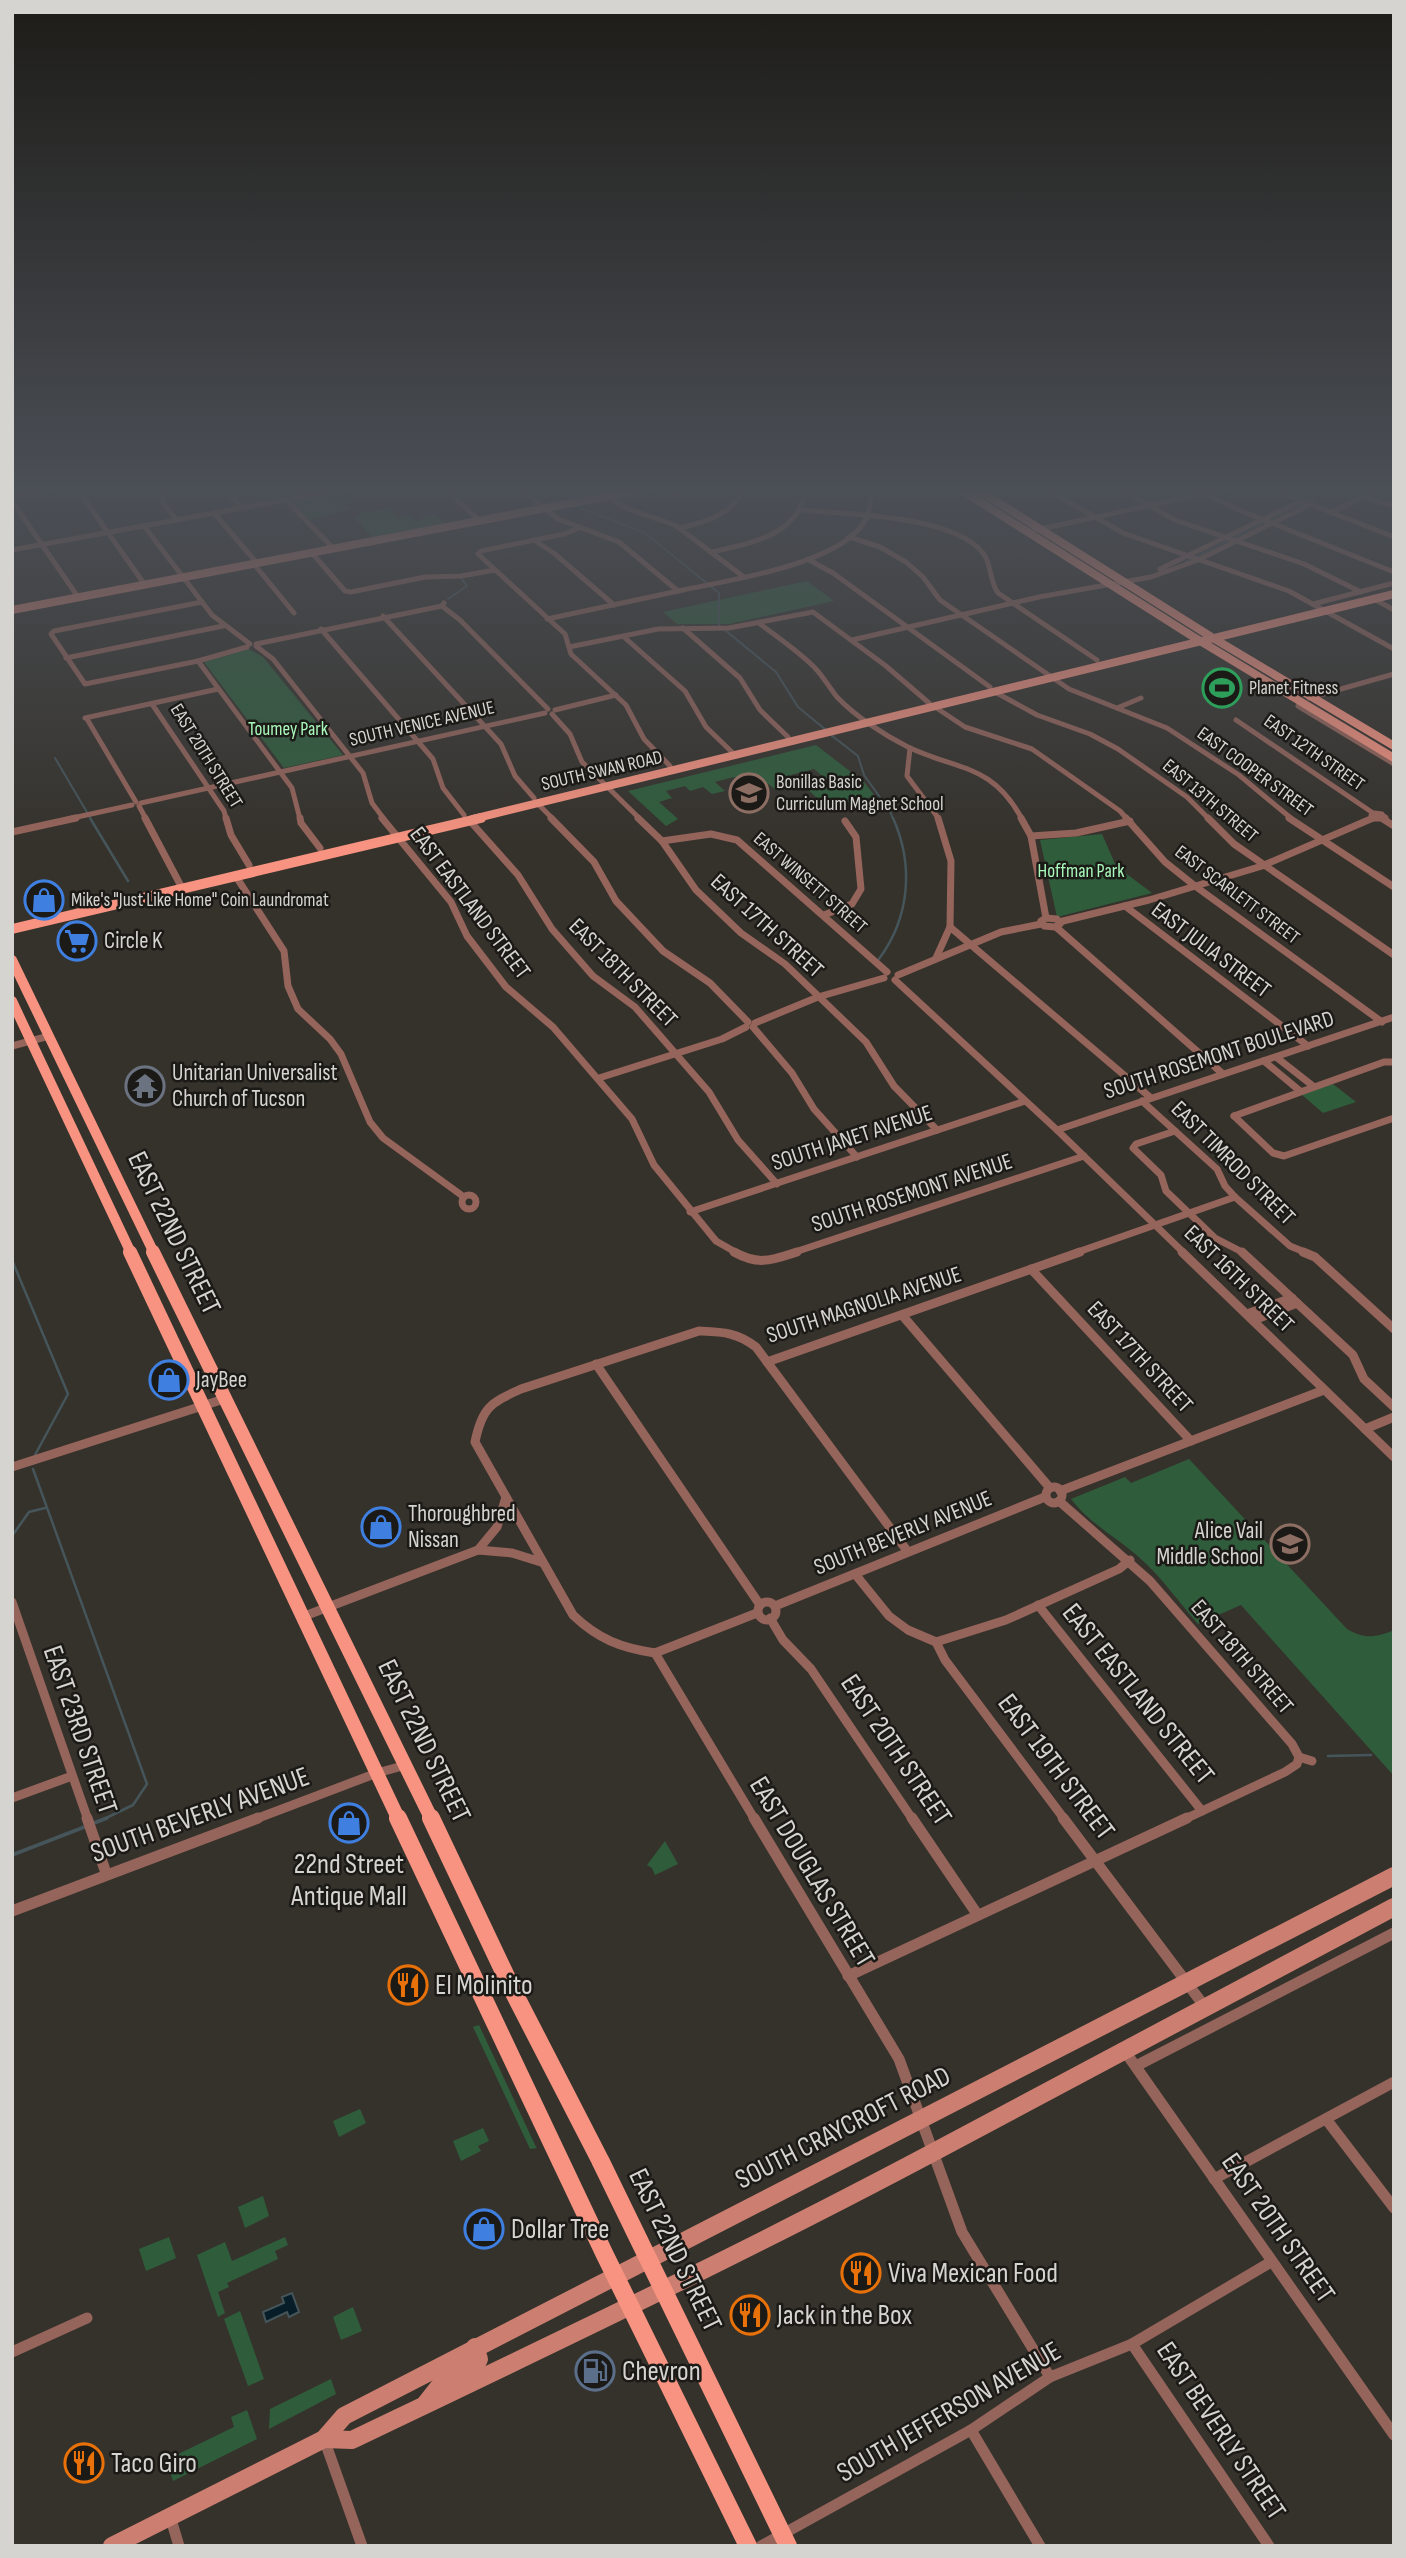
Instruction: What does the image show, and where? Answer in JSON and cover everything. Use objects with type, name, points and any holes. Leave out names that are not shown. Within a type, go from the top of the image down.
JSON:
[{"type":"main road","points":[[12,610],[35,605]]},
{"type":"main road","points":[[1147,605],[1203,637],[1394,758]]},
{"type":"main road","points":[[1158,605],[1305,701],[1394,746]]},
{"type":"main road","points":[[1203,637],[1324,605]]},
{"type":"main road","points":[[1318,607],[1329,605]]},
{"type":"main road","name":"SOUTH SWAN ROAD","points":[[1048,675],[1097,660],[1203,637]]},
{"type":"main road","name":"SOUTH SWAN ROAD","points":[[12,921],[235,875],[1203,637]]},
{"type":"main road","name":"SOUTH SWAN ROAD","points":[[605,785],[670,766],[826,730]]},
{"type":"main road","points":[[1368,742],[1394,752]]},
{"type":"main road","name":"SOUTH SWAN ROAD","points":[[12,929],[249,865],[395,834]]},
{"type":"main road","name":"EAST 22ND STREET","points":[[12,960],[513,1991],[648,2258],[785,2540]]},
{"type":"main road","name":"EAST 22ND STREET","points":[[12,1001],[615,2275],[748,2546]]},
{"type":"main road","points":[[69,1122],[88,1117]]},
{"type":"main road","points":[[131,1254],[151,1248]]},
{"type":"main road","name":"SOUTH CRAYCROFT ROAD","points":[[112,2546],[324,2439],[344,2416],[475,2347],[1394,1876]]},
{"type":"main road","name":"SOUTH CRAYCROFT ROAD","points":[[324,2439],[352,2440],[630,2306],[931,2154],[1123,2049],[1394,1907]]},
{"type":"main road","points":[[424,2407],[441,2384],[477,2363],[479,2359],[475,2347]]},
{"type":"street","points":[[185,605],[51,632],[83,684],[198,661],[252,645],[383,616],[501,744],[515,776],[594,862],[616,901],[663,951],[710,983],[751,1025],[792,1073],[814,1109],[856,1157]]},
{"type":"street","name":"EAST EASTLAND STREET","points":[[205,605],[223,626],[273,659],[350,757],[368,783],[372,803],[451,902],[467,936],[506,986],[553,1027],[599,1078],[632,1119],[654,1165],[716,1241],[753,1263]]},
{"type":"street","points":[[287,605],[294,614]]},
{"type":"street","name":"EAST 17TH STREET","points":[[383,616],[436,605]]},
{"type":"street","name":"EAST 17TH STREET","points":[[444,605],[570,734],[582,762],[662,842],[696,890],[741,933],[785,964],[866,1042],[894,1086],[937,1130]]},
{"type":"street","points":[[533,605],[565,634],[573,656],[616,695],[632,715],[649,745],[670,766]]},
{"type":"street","points":[[547,619],[612,605]]},
{"type":"street","name":"EAST 13TH STREET","points":[[877,605],[1019,707],[1090,734],[1118,749],[1187,797],[1226,837],[1394,955]]},
{"type":"street","name":"EAST COOPER STREET","points":[[947,605],[1048,675],[1094,701],[1167,728],[1239,775],[1279,811],[1394,887]]},
{"type":"street","points":[[852,640],[1002,605]]},
{"type":"street","points":[[1016,605],[1097,660]]},
{"type":"street","points":[[1315,605],[1394,649]]},
{"type":"street","points":[[1318,607],[1323,605]]},
{"type":"street","name":"EAST SCARLETT STREET","points":[[759,623],[808,612],[818,614],[932,705],[965,727],[1032,749],[1048,759],[1130,821],[1165,862],[1195,886],[1382,1021]]},
{"type":"street","points":[[569,647],[683,628],[729,628],[759,623],[808,662],[839,699],[866,721],[909,748],[978,772],[998,785],[1014,804],[1031,835],[1044,921]]},
{"type":"street","points":[[66,658],[223,626]]},
{"type":"street","points":[[683,628],[740,678],[760,710],[788,737]]},
{"type":"street","name":"EAST 18TH STREET","points":[[321,629],[433,759],[443,788],[519,875],[552,929],[593,976],[635,1007],[709,1092],[738,1140],[777,1184]]},
{"type":"street","points":[[624,636],[685,691],[706,727],[734,753]]},
{"type":"street","points":[[198,661],[281,772],[296,796],[301,823],[320,848]]},
{"type":"street","points":[[1394,674],[1305,701],[1298,706],[1394,764]]},
{"type":"street","points":[[180,885],[137,804],[86,718],[218,689]]},
{"type":"street","name":"SOUTH VENICE AVENUE","points":[[12,832],[485,727],[616,695]]},
{"type":"street","points":[[1117,708],[1142,698]]},
{"type":"street","name":"EAST 20TH STREET","points":[[152,704],[224,811],[231,835],[249,865]]},
{"type":"street","name":"EAST 12TH STREET","points":[[1236,720],[1296,757],[1373,816]]},
{"type":"street","points":[[909,748],[904,765],[909,785],[934,810],[946,839],[953,868],[950,927],[936,958]]},
{"type":"street","points":[[897,977],[1001,932],[1044,921],[1058,924],[1265,865],[1373,816],[1384,817],[1394,813]]},
{"type":"street","points":[[1384,817],[1394,826]]},
{"type":"street","points":[[824,915],[852,904],[862,890],[856,836],[845,821]]},
{"type":"street","points":[[1031,835],[1069,834],[1130,821]]},
{"type":"street","name":"EAST WINSETT STREET","points":[[662,842],[711,834],[737,840],[824,915],[885,975]]},
{"type":"street","points":[[235,875],[284,951],[289,986],[298,1009],[330,1039],[341,1055],[370,1122],[383,1138],[464,1197]]},
{"type":"street","name":"EAST JULIA STREET","points":[[1125,906],[1308,1046]]},
{"type":"street","points":[[1058,924],[1162,1025],[1223,1074]]},
{"type":"street","name":"EAST TIMROD STREET","points":[[950,927],[1151,1098]]},
{"type":"street","points":[[599,1078],[722,1039],[818,997],[885,975],[897,977],[1056,1130]]},
{"type":"street","name":"SOUTH ROSEMONT BOULEVARD","points":[[1056,1130],[1394,1017]]},
{"type":"street","points":[[12,1046],[49,1036]]},
{"type":"street","points":[[1276,1057],[1313,1086]]},
{"type":"street","points":[[1264,1061],[1300,1091]]},
{"type":"street","points":[[1394,1062],[1384,1062],[1232,1115],[1269,1150],[1281,1157],[1394,1118]]},
{"type":"street","name":"SOUTH JANET AVENUE","points":[[691,1212],[1025,1101]]},
{"type":"street","name":"EAST TIMROD STREET","points":[[1142,1101],[1217,1169],[1225,1186],[1235,1197],[1290,1246],[1315,1257],[1394,1329]]},
{"type":"street","name":"EAST 16TH STREET","points":[[1056,1130],[1394,1457]]},
{"type":"street","points":[[1175,1131],[1136,1144],[1133,1148],[1161,1175],[1166,1191],[1215,1238],[1243,1252],[1353,1355],[1364,1379],[1394,1407]]},
{"type":"street","name":"SOUTH ROSEMONT AVENUE","points":[[753,1263],[769,1261],[1084,1156]]},
{"type":"street","name":"SOUTH MAGNOLIA AVENUE","points":[[655,1653],[624,1649],[593,1636],[573,1615],[475,1442],[480,1418],[494,1401],[523,1388],[684,1335],[715,1330],[742,1336],[756,1347],[767,1362],[1235,1197]]},
{"type":"street","name":"EAST 17TH STREET","points":[[1031,1269],[1191,1441]]},
{"type":"street","points":[[1250,1317],[1295,1301]]},
{"type":"street","points":[[902,1315],[1047,1492],[1060,1496],[1191,1441],[1324,1390]]},
{"type":"street","points":[[767,1362],[908,1552]]},
{"type":"street","points":[[596,1364],[758,1609],[763,1618],[770,1618],[776,1613],[775,1606],[769,1603],[758,1609],[655,1653]]},
{"type":"street","points":[[12,1467],[224,1399]]},
{"type":"street","points":[[1365,1429],[1394,1417]]},
{"type":"street","name":"SOUTH BEVERLY AVENUE","points":[[775,1606],[1047,1492]]},
{"type":"street","name":"EAST 18TH STREET","points":[[1060,1496],[1130,1560],[1286,1737],[1298,1757]]},
{"type":"street","points":[[478,1550],[497,1527],[506,1497]]},
{"type":"street","points":[[302,1616],[478,1550],[512,1553],[541,1562]]},
{"type":"street","points":[[855,1574],[883,1613],[908,1632],[936,1642],[961,1637],[1038,1605],[1119,1569],[1130,1560]]},
{"type":"street","name":"EAST 23RD STREET","points":[[12,1602],[106,1873]]},
{"type":"street","name":"EAST EASTLAND STREET","points":[[1038,1605],[1202,1811]]},
{"type":"street","name":"EAST 20TH STREET","points":[[770,1618],[783,1640],[810,1669],[977,1914]]},
{"type":"street","name":"EAST 19TH STREET","points":[[936,1642],[945,1660],[1205,2007]]},
{"type":"street","name":"EAST DOUGLAS STREET","points":[[655,1653],[899,2059],[921,2119]]},
{"type":"street","points":[[848,1976],[1293,1768],[1298,1757],[1312,1761]]},
{"type":"street","name":"SOUTH BEVERLY AVENUE","points":[[12,1911],[106,1873],[405,1765]]},
{"type":"street","points":[[12,1798],[72,1776]]},
{"type":"street","points":[[1136,2066],[1394,1933]]},
{"type":"street","name":"EAST 20TH STREET","points":[[1123,2049],[1394,2435]]},
{"type":"street","points":[[1214,2179],[1394,2082]]},
{"type":"street","points":[[921,2119],[931,2154],[962,2232],[1050,2377]]},
{"type":"street","points":[[1326,2119],[1394,2208]]},
{"type":"street","name":"SOUTH JEFFERSON AVENUE","points":[[761,2546],[785,2540],[971,2430],[1050,2377],[1132,2344],[1271,2262]]},
{"type":"street","points":[[12,2352],[87,2318]]},
{"type":"street","name":"EAST BEVERLY STREET","points":[[1132,2344],[1269,2546]]},
{"type":"street","points":[[971,2430],[1040,2546]]},
{"type":"street","points":[[324,2439],[362,2546]]},
{"type":"street","points":[[170,2516],[179,2546]]},
{"type":"green space","points":[[694,605],[814,605],[729,624],[677,624],[663,612]]},
{"type":"green space","name":"Toumey Park","points":[[249,649],[263,657],[343,755],[284,768],[204,662]]},
{"type":"green space","points":[[816,745],[864,782],[875,796],[815,811],[803,802],[817,798],[806,788],[822,784],[826,788],[834,786],[814,769],[787,776],[796,786],[777,791],[762,780],[748,776],[733,777],[715,782],[725,791],[712,794],[703,787],[690,791],[685,786],[666,791],[672,798],[659,802],[678,819],[666,826],[628,791]]},
{"type":"green space","name":"Hoffman Park","points":[[1102,834],[1116,866],[1152,893],[1057,917],[1040,840]]},
{"type":"green space","points":[[1333,1084],[1356,1102],[1323,1113],[1301,1094]]},
{"type":"green space","points":[[1189,1459],[1347,1629],[1359,1635],[1370,1636],[1394,1630],[1394,1776],[1241,1605],[1198,1624],[1149,1566],[1095,1523],[1071,1499],[1125,1477],[1131,1483]]},
{"type":"green space","points":[[665,1841],[678,1864],[655,1875],[647,1865]]},
{"type":"green space","points":[[479,2025],[537,2148],[530,2149],[473,2027]]},
{"type":"green space","points":[[360,2109],[366,2123],[339,2137],[333,2121]]},
{"type":"green space","points":[[483,2128],[489,2141],[478,2146],[481,2151],[461,2161],[453,2141]]},
{"type":"green space","points":[[263,2196],[269,2216],[245,2228],[238,2207]]},
{"type":"green space","points":[[169,2237],[176,2258],[146,2271],[139,2249]]},
{"type":"green space","points":[[285,2237],[288,2245],[275,2251],[278,2259],[227,2283],[229,2287],[218,2292],[225,2313],[218,2317],[197,2255],[225,2242],[232,2261]]},
{"type":"green space","points":[[353,2307],[362,2331],[341,2340],[333,2317]]},
{"type":"green space","points":[[240,2311],[264,2379],[248,2386],[224,2319]]},
{"type":"green space","points":[[331,2379],[336,2394],[269,2429],[270,2409]]},
{"type":"green space","points":[[247,2410],[257,2439],[173,2481],[166,2460],[234,2427],[231,2417]]},
{"type":"water","points":[[292,2293],[299,2312],[289,2317],[287,2312],[266,2322],[263,2312],[284,2303],[282,2297]]},
{"type":"waterway","points":[[719,605],[719,626]]},
{"type":"waterway","points":[[725,630],[776,672],[798,707],[826,730]]},
{"type":"waterway","points":[[831,735],[858,756],[864,775],[887,807]]},
{"type":"waterway","points":[[55,758],[91,819]]},
{"type":"waterway","points":[[889,809],[893,819]]},
{"type":"waterway","points":[[90,818],[128,881]]},
{"type":"waterway","points":[[879,959],[897,926],[906,890],[904,854],[893,818]]},
{"type":"waterway","points":[[12,1260],[68,1394],[35,1455]]},
{"type":"waterway","points":[[33,1469],[147,1784],[133,1805],[103,1820]]},
{"type":"waterway","points":[[12,1536],[29,1512],[45,1508]]},
{"type":"waterway","points":[[1328,1756],[1371,1755]]},
{"type":"waterway","points":[[103,1820],[107,1818]]},
{"type":"waterway","points":[[94,1823],[103,1820]]},
{"type":"waterway","points":[[12,1855],[87,1826]]},
{"type":"place","name":"Planet Fitness","points":[[1222,688]]},
{"type":"place","name":"Bonillas Basic Curriculum Magnet School","points":[[749,793]]},
{"type":"place","name":"Mike's \"Just Like Home\" Coin Laundromat","points":[[44,900]]},
{"type":"place","name":"Circle K","points":[[77,941]]},
{"type":"place","name":"Unitarian Universalist Church of Tucson","points":[[145,1086]]},
{"type":"place","name":"JayBee","points":[[169,1380]]},
{"type":"place","name":"Thoroughbred Nissan","points":[[381,1527]]},
{"type":"place","name":"Alice Vail Middle School","points":[[1290,1544]]},
{"type":"place","name":"22nd Street Antique Mall","points":[[349,1823]]},
{"type":"place","name":"El Molinito","points":[[408,1985]]},
{"type":"place","name":"Dollar Tree","points":[[484,2229]]},
{"type":"place","name":"Viva Mexican Food","points":[[861,2273]]},
{"type":"place","name":"Jack in the Box","points":[[750,2315]]},
{"type":"place","name":"Chevron","points":[[595,2371]]},
{"type":"place","name":"Taco Giro","points":[[84,2463]]}]
